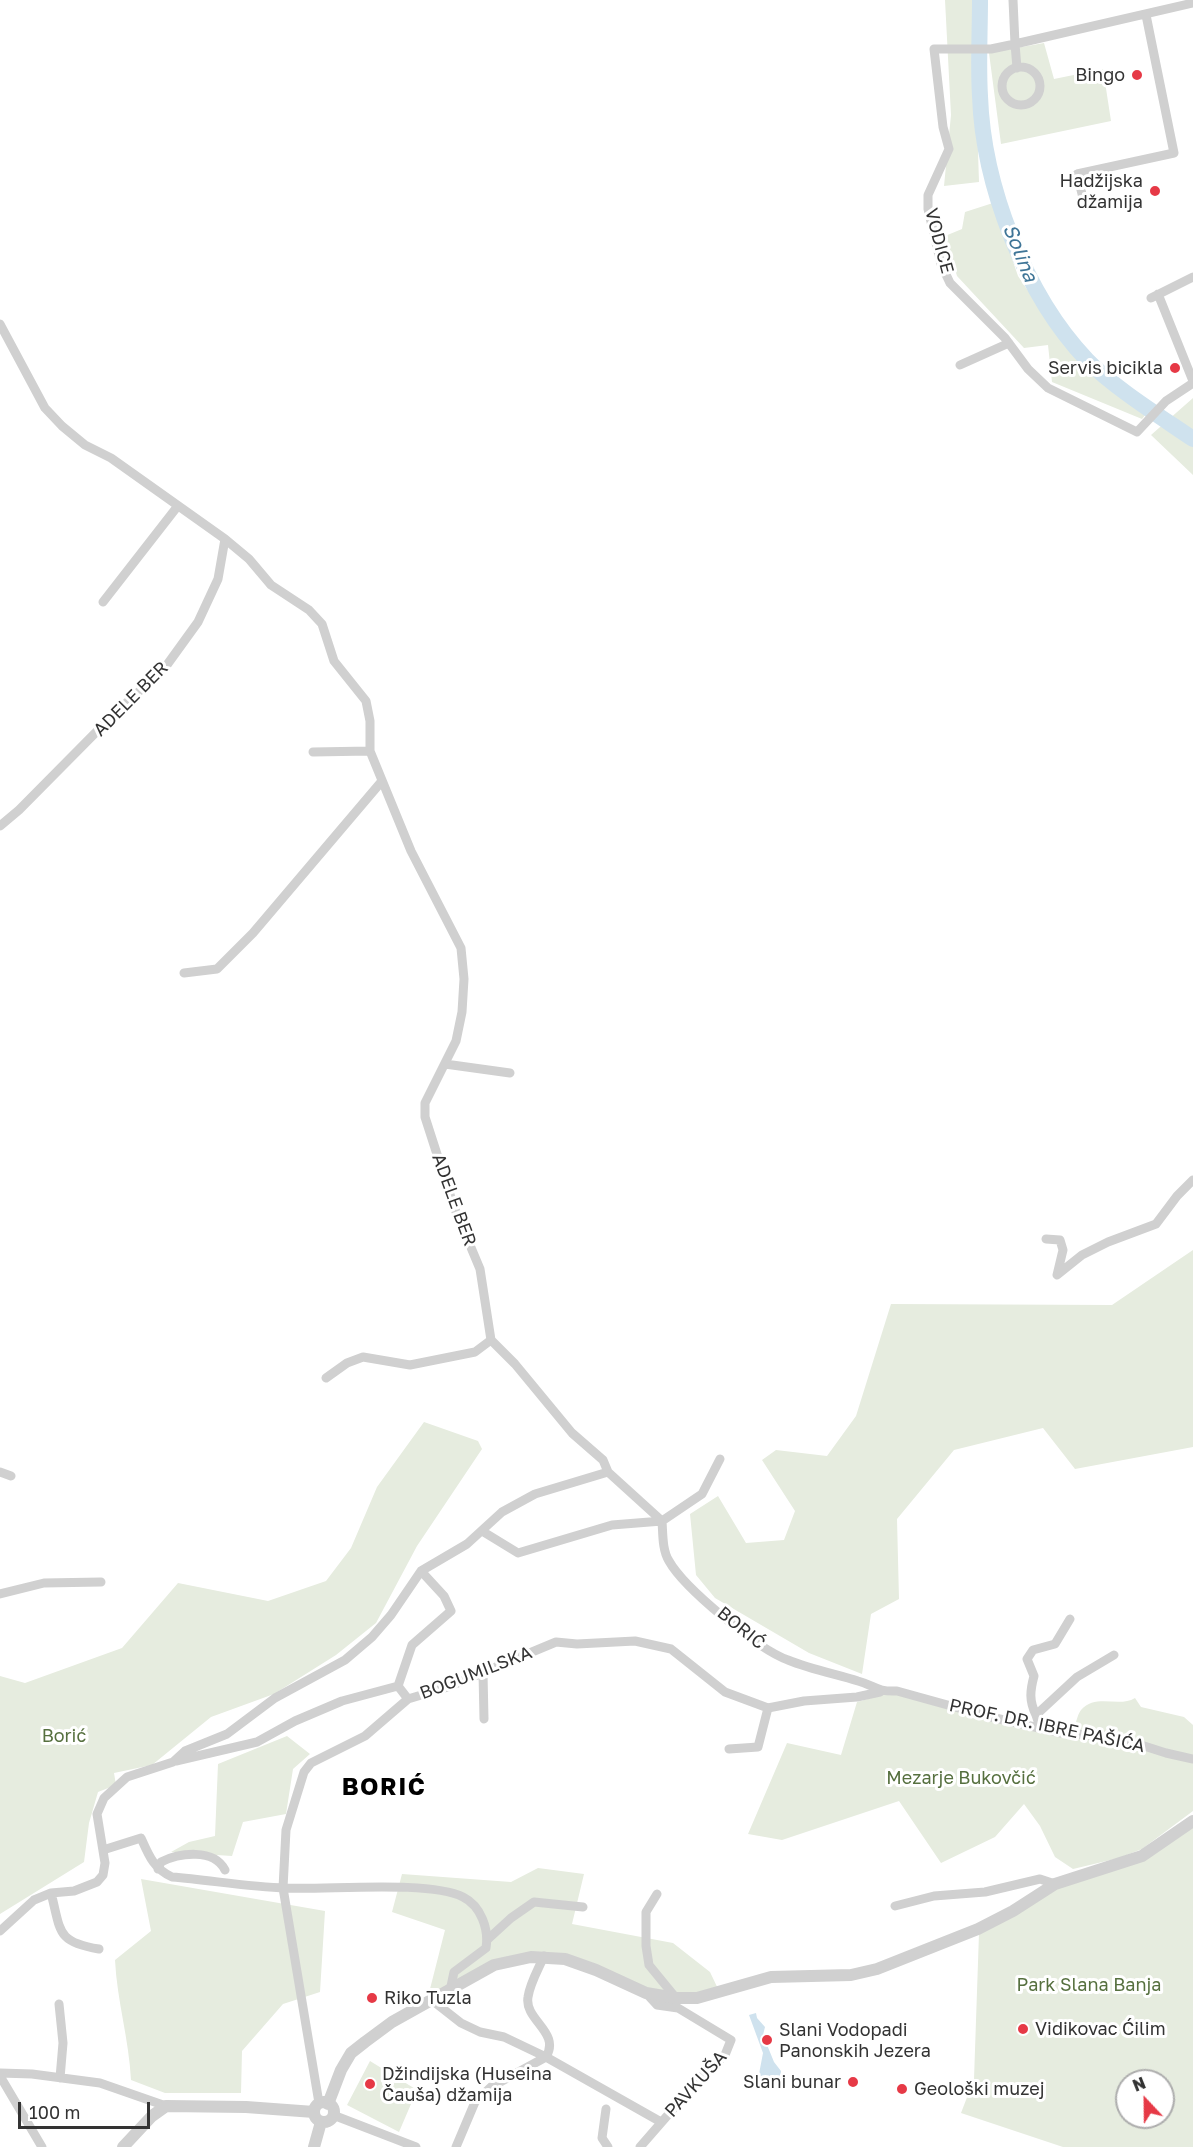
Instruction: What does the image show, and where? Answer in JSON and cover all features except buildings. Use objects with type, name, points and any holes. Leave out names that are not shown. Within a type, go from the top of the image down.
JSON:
[{"type":"street","points":[[1013,0],[1017,68]]},
{"type":"street","points":[[1015,44],[1193,3]]},
{"type":"street","points":[[1083,198],[1077,174],[1174,153],[1146,15]]},
{"type":"street","name":"VODICE","points":[[1015,44],[991,49],[934,49],[943,126],[949,149],[928,195],[928,209],[941,264],[950,283],[1009,343],[1028,369],[1048,388],[1140,429],[1166,401],[1193,382]]},
{"type":"street","points":[[1017,68],[1033,71],[1038,77],[1039,93],[1026,104],[1010,101],[1002,87],[1004,78],[1017,68]]},
{"type":"street","points":[[1193,277],[1155,296],[1193,382]]},
{"type":"street","name":"ADELE BER","points":[[0,324],[45,408],[62,426],[225,539],[249,559],[271,585],[309,610],[322,624],[334,661],[366,701],[370,721],[370,751],[411,851],[461,948],[464,979],[462,1012],[456,1041],[425,1103],[425,1117],[454,1207],[480,1269],[491,1340]]},
{"type":"street","points":[[960,366],[1009,343]]},
{"type":"street","points":[[103,602],[177,507]]},
{"type":"street","name":"ADELE BER","points":[[0,826],[164,669],[198,622],[208,601],[218,579],[225,539]]},
{"type":"street","points":[[313,752],[370,751]]},
{"type":"street","points":[[184,973],[217,969],[253,933],[382,781]]},
{"type":"street","points":[[445,1064],[510,1073]]},
{"type":"street","points":[[1046,1239],[1060,1240],[1064,1250],[1056,1275],[1082,1255],[1108,1242],[1156,1224],[1177,1196],[1193,1180]]},
{"type":"street","points":[[326,1378],[347,1363],[363,1358],[410,1365],[475,1352],[491,1340],[515,1364],[572,1433],[603,1460],[608,1472],[662,1521]]},
{"type":"street","points":[[482,1531],[518,1553],[612,1525],[662,1521],[702,1494],[720,1459]]},
{"type":"street","points":[[0,1472],[11,1476]]},
{"type":"street","points":[[173,1762],[185,1751],[227,1734],[275,1698],[345,1660],[372,1637],[391,1615],[421,1570],[467,1545],[502,1512],[535,1494],[608,1472]]},
{"type":"street","name":"BORIĆ","points":[[662,1521],[668,1560],[687,1583],[766,1650],[787,1660],[867,1683],[880,1692]]},
{"type":"street","points":[[399,1686],[412,1645],[451,1611],[444,1596],[421,1570]]},
{"type":"street","points":[[0,1594],[44,1583],[101,1582]]},
{"type":"street","points":[[1041,1728],[1030,1704],[1034,1676],[1027,1659],[1033,1650],[1055,1644],[1070,1618]]},
{"type":"street","name":"BOGUMILSKA","points":[[323,2111],[284,1888],[286,1830],[304,1772],[311,1763],[365,1736],[389,1719],[408,1699],[483,1673],[497,1665],[556,1642],[577,1644],[635,1641],[671,1648],[725,1692],[768,1708]]},
{"type":"street","points":[[1036,1715],[1077,1677],[1114,1655]]},
{"type":"street","points":[[483,1673],[484,1719]]},
{"type":"street","points":[[399,1686],[408,1699]]},
{"type":"street","points":[[0,1931],[34,1900],[51,1893],[74,1891],[97,1882],[103,1875],[105,1863],[97,1814],[104,1798],[127,1777],[173,1762],[257,1742],[295,1721],[342,1701],[399,1686]]},
{"type":"street","name":"PROF. DR. IBRE PAŠIĆA","points":[[880,1692],[897,1691],[1061,1733],[1116,1737],[1193,1759]]},
{"type":"street","points":[[729,1749],[758,1747],[768,1708],[804,1701],[857,1697],[880,1692]]},
{"type":"street","points":[[314,2147],[323,2111],[351,2053],[392,2022],[494,1965],[544,1956],[565,1959],[596,1970],[646,1993],[676,1998],[697,1998],[771,1977],[850,1975],[877,1969],[978,1929],[1055,1884],[1142,1856],[1193,1821]]},
{"type":"street","points":[[103,1850],[141,1838],[151,1862],[172,1877],[284,1888],[436,1889],[464,1898],[477,1909],[484,1924],[486,1948],[454,1972],[450,1991]]},
{"type":"street","points":[[158,1869],[161,1862],[180,1854],[213,1858],[225,1870]]},
{"type":"street","points":[[895,1906],[934,1896],[986,1892],[1040,1879],[1055,1884]]},
{"type":"street","points":[[51,1893],[62,1934],[75,1945],[99,1949]]},
{"type":"street","points":[[657,1894],[646,1912],[646,1946],[649,1965],[676,1998]]},
{"type":"street","points":[[487,1940],[511,1918],[534,1902],[583,1906]]},
{"type":"street","points":[[456,2147],[475,2103],[491,2087],[546,2057],[551,2049],[550,2041],[531,2010],[528,1998],[544,1956]]},
{"type":"street","name":"PAVKUŠA","points":[[640,2147],[725,2055],[731,2040],[678,2008],[657,2005],[646,1993]]},
{"type":"street","points":[[433,2001],[461,2023],[480,2032],[504,2037],[546,2057],[662,2122]]},
{"type":"street","points":[[59,2004],[63,2043],[60,2078]]},
{"type":"street","points":[[0,2074],[100,2083],[166,2106],[236,2106],[323,2111],[416,2147]]},
{"type":"street","points":[[0,2074],[42,2147]]},
{"type":"street","points":[[123,2147],[152,2116],[166,2106]]},
{"type":"street","points":[[606,2109],[602,2138],[608,2147]]},
{"type":"green space","points":[[945,0],[975,0],[979,182],[944,186],[951,115]]},
{"type":"green space","points":[[1044,43],[1054,79],[1103,69],[1111,121],[1001,144],[989,53]]},
{"type":"green space","points":[[993,203],[1018,276],[1070,352],[1146,414],[1142,419],[1052,382],[1048,345],[1024,348],[957,276],[945,236],[962,229],[965,212]]},
{"type":"green space","points":[[1193,398],[1193,475],[1151,435]]},
{"type":"green space","points":[[1193,1250],[1193,1447],[1075,1469],[1043,1428],[954,1450],[897,1519],[899,1599],[871,1614],[862,1674],[809,1653],[715,1598],[696,1575],[690,1514],[718,1496],[746,1543],[784,1540],[795,1511],[762,1460],[776,1450],[827,1456],[856,1416],[891,1304],[1112,1305]]},
{"type":"green space","name":"Borić","points":[[424,1422],[478,1441],[482,1449],[417,1546],[376,1623],[336,1655],[274,1694],[211,1717],[152,1765],[114,1773],[116,1785],[98,1792],[89,1823],[84,1862],[0,1914],[0,1676],[25,1683],[122,1648],[178,1583],[268,1601],[326,1581],[351,1548],[377,1487]]},
{"type":"green space","name":"Mezarje Bukovčić","points":[[897,1691],[1073,1733],[1081,1710],[1087,1705],[1100,1701],[1122,1702],[1135,1698],[1141,1707],[1184,1717],[1193,1725],[1193,1811],[1142,1849],[1119,1858],[1073,1869],[1055,1857],[1040,1826],[1024,1804],[995,1837],[941,1863],[899,1801],[782,1840],[748,1834],[787,1743],[841,1755],[857,1702]]},
{"type":"green space","points":[[287,1736],[310,1754],[293,1769],[286,1814],[243,1822],[232,1856],[171,1852],[189,1842],[215,1836],[218,1764]]},
{"type":"green space","name":"Park Slana Banja","points":[[1193,1821],[1193,2147],[1063,2147],[961,2113],[974,2079],[979,1933],[1032,1898],[1118,1865]]},
{"type":"green space","points":[[538,1868],[584,1874],[572,1924],[673,1943],[710,1972],[720,1993],[676,1998],[565,1959],[513,1960],[433,2001],[430,1989],[445,1930],[392,1912],[402,1874],[511,1882]]},
{"type":"green space","points":[[141,1879],[325,1911],[320,1992],[283,2004],[242,2051],[241,2093],[165,2093],[131,2080],[115,1960],[151,1931]]},
{"type":"green space","points":[[370,2061],[417,2090],[399,2132],[347,2105]]},
{"type":"water","points":[[756,2013],[757,2018],[765,2027],[763,2035],[774,2062],[781,2071],[780,2081],[765,2083],[759,2074],[763,2053],[749,2015]]},
{"type":"waterway","name":"Solina","points":[[980,0],[980,96],[989,166],[1011,237],[1027,271],[1065,334],[1087,360],[1124,391],[1193,439]]},
{"type":"place","name":"Bingo","points":[[1137,75]]},
{"type":"place","name":"Hadžijska džamija","points":[[1155,191]]},
{"type":"place","name":"Servis bicikla","points":[[1175,368]]},
{"type":"place","name":"Riko Tuzla","points":[[372,1998]]},
{"type":"place","name":"Vidikovac Ćilim","points":[[1023,2029]]},
{"type":"place","name":"Slani Vodopadi Panonskih Jezera","points":[[767,2040]]},
{"type":"place","name":"Slani bunar","points":[[853,2082]]},
{"type":"place","name":"Džindijska (Huseina Čauša) džamija","points":[[370,2084]]},
{"type":"place","name":"Geološki muzej","points":[[902,2089]]},
{"type":"district","name":"BORIĆ","points":[[384,1787]]}]
